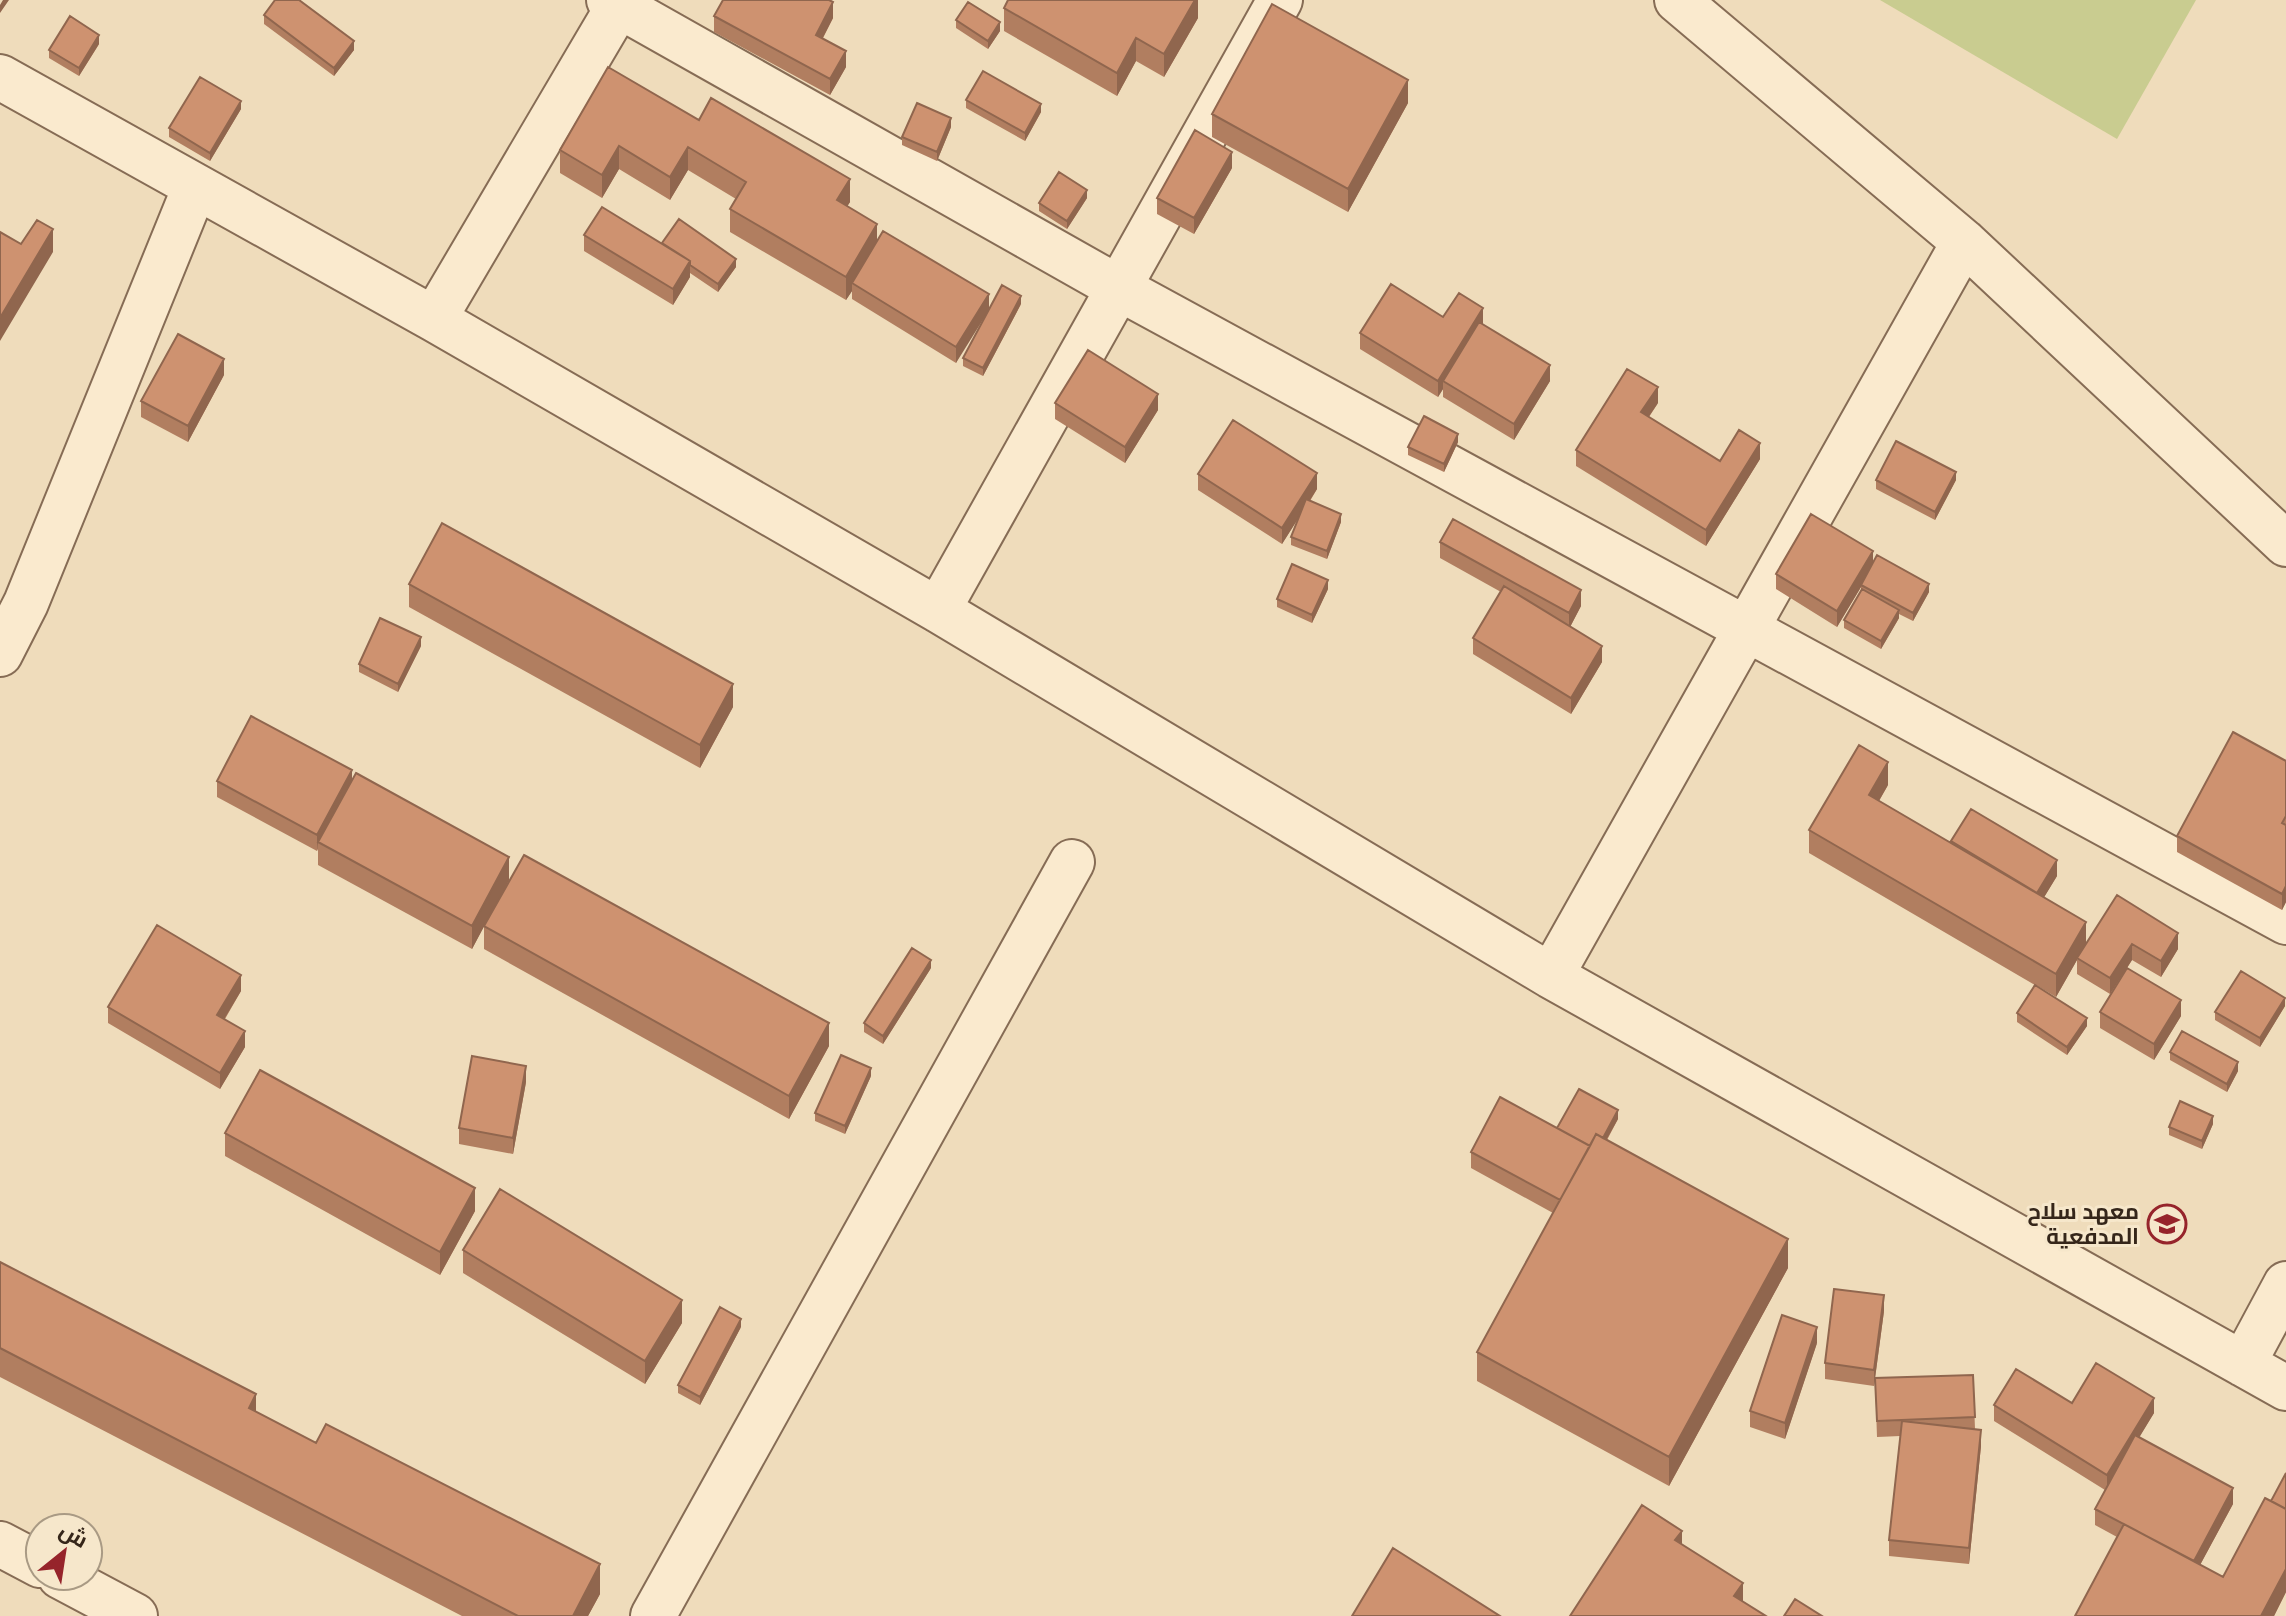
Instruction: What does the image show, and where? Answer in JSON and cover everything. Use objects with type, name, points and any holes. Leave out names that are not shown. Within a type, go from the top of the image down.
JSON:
[{"type":"street","points":[[938,610],[1280,0]]},
{"type":"street","points":[[1677,0],[1964,242],[2286,544]]},
{"type":"street","points":[[434,319],[617,2],[1117,287],[2286,922]]},
{"type":"street","points":[[0,77],[434,319],[938,610],[1551,976],[2286,1388]]},
{"type":"street","points":[[0,654],[26,603],[195,187]]},
{"type":"street","points":[[1551,976],[1744,628],[1964,242]]},
{"type":"street","points":[[653,1616],[1072,862]]},
{"type":"street","points":[[2243,1364],[2286,1284]]},
{"type":"street","points":[[0,1544],[24,1557]]},
{"type":"street","points":[[90,1592],[135,1616]]},
{"type":"green space","points":[[1880,0],[2196,0],[2117,139]]},
{"type":"building","points":[[275,0],[299,0],[354,41],[334,68],[264,15]]},
{"type":"building","points":[[723,0],[829,0],[833,2],[816,35],[846,51],[830,79],[714,16]]},
{"type":"building","points":[[1008,0],[1195,0],[1164,54],[1136,38],[1117,73],[1004,8]]},
{"type":"building","points":[[968,2],[1000,22],[988,41],[956,20]]},
{"type":"building","points":[[1272,4],[1408,80],[1348,189],[1212,114]]},
{"type":"building","points":[[70,16],[99,35],[79,68],[49,50]]},
{"type":"building","points":[[608,67],[699,120],[711,98],[850,179],[837,200],[877,224],[846,277],[730,209],[746,182],[688,147],[670,177],[619,146],[602,175],[560,150]]},
{"type":"building","points":[[983,71],[1041,104],[1025,133],[966,100]]},
{"type":"building","points":[[200,77],[241,101],[210,153],[169,128]]},
{"type":"building","points":[[917,103],[951,118],[937,152],[902,137]]},
{"type":"building","points":[[1195,130],[1232,152],[1194,218],[1157,198]]},
{"type":"building","points":[[1059,172],[1087,190],[1067,221],[1039,203]]},
{"type":"building","points":[[602,207],[690,261],[673,289],[584,235]]},
{"type":"building","points":[[679,219],[736,259],[718,284],[662,243]]},
{"type":"building","points":[[37,220],[53,229],[0,318],[0,232],[21,244]]},
{"type":"building","points":[[883,231],[989,294],[956,347],[852,283]]},
{"type":"building","points":[[1391,284],[1443,317],[1459,293],[1483,308],[1438,381],[1360,333]]},
{"type":"building","points":[[1002,285],[1021,296],[983,368],[963,358]]},
{"type":"building","points":[[1479,322],[1550,365],[1514,424],[1443,381]]},
{"type":"building","points":[[178,334],[224,359],[188,426],[141,401]]},
{"type":"building","points":[[1088,350],[1158,394],[1125,447],[1055,403]]},
{"type":"building","points":[[1627,369],[1658,387],[1641,412],[1720,461],[1739,430],[1760,443],[1706,530],[1576,450]]},
{"type":"building","points":[[1424,416],[1458,434],[1444,464],[1408,447]]},
{"type":"building","points":[[1233,420],[1317,473],[1282,528],[1198,474]]},
{"type":"building","points":[[1896,441],[1956,472],[1935,512],[1876,480]]},
{"type":"building","points":[[1306,499],[1341,514],[1327,551],[1291,537]]},
{"type":"building","points":[[1811,514],[1873,551],[1837,611],[1776,574]]},
{"type":"building","points":[[1453,519],[1581,590],[1569,613],[1440,542]]},
{"type":"building","points":[[442,523],[733,684],[700,745],[409,584]]},
{"type":"building","points":[[1877,555],[1929,584],[1913,613],[1861,585]]},
{"type":"building","points":[[1292,564],[1328,580],[1312,615],[1277,599]]},
{"type":"building","points":[[1504,586],[1602,646],[1571,698],[1473,638]]},
{"type":"building","points":[[1862,589],[1899,610],[1881,641],[1844,620]]},
{"type":"building","points":[[380,618],[421,637],[398,684],[359,664]]},
{"type":"building","points":[[251,716],[352,770],[317,835],[217,781]]},
{"type":"building","points":[[2233,732],[2286,761],[2286,816],[2282,823],[2286,825],[2286,886],[2282,894],[2177,836]]},
{"type":"building","points":[[1859,745],[1888,762],[1869,795],[2086,922],[2056,974],[1809,830]]},
{"type":"building","points":[[356,773],[509,857],[472,926],[318,842]]},
{"type":"building","points":[[1971,809],[2057,860],[2037,893],[1951,841]]},
{"type":"building","points":[[524,855],[829,1023],[789,1096],[484,926]]},
{"type":"building","points":[[2117,895],[2178,933],[2161,961],[2132,944],[2110,978],[2077,958]]},
{"type":"building","points":[[157,925],[241,975],[217,1015],[245,1031],[220,1073],[108,1007]]},
{"type":"building","points":[[912,948],[931,960],[883,1036],[864,1023]]},
{"type":"building","points":[[2127,968],[2181,1000],[2154,1044],[2100,1012]]},
{"type":"building","points":[[2241,971],[2285,998],[2260,1038],[2215,1012]]},
{"type":"building","points":[[2035,985],[2087,1018],[2067,1047],[2017,1013]]},
{"type":"building","points":[[2182,1031],[2238,1062],[2227,1084],[2170,1052]]},
{"type":"building","points":[[841,1055],[871,1068],[845,1126],[815,1113]]},
{"type":"building","points":[[472,1056],[526,1066],[513,1138],[459,1128]]},
{"type":"building","points":[[260,1070],[475,1188],[440,1252],[225,1133]]},
{"type":"building","points":[[1579,1089],[1618,1110],[1603,1138],[1596,1134],[1590,1146],[1557,1128]]},
{"type":"building","points":[[1500,1097],[1590,1146],[1560,1200],[1471,1152]]},
{"type":"building","points":[[2180,1101],[2213,1116],[2202,1141],[2169,1127]]},
{"type":"building","points":[[1596,1134],[1788,1239],[1669,1457],[1477,1352]]},
{"type":"building","points":[[500,1189],[682,1300],[645,1361],[463,1250]]},
{"type":"building","points":[[0,1262],[256,1394],[249,1408],[316,1443],[326,1424],[600,1564],[573,1616],[518,1616],[0,1348]]},
{"type":"building","points":[[1834,1289],[1884,1295],[1874,1370],[1825,1363]]},
{"type":"building","points":[[720,1307],[741,1319],[700,1397],[678,1385]]},
{"type":"building","points":[[1782,1315],[1817,1327],[1785,1423],[1750,1411]]},
{"type":"building","points":[[2096,1363],[2154,1398],[2107,1475],[1994,1405],[2016,1369],[2072,1403]]},
{"type":"building","points":[[1973,1375],[1975,1417],[1877,1421],[1875,1378]]},
{"type":"building","points":[[1902,1421],[1981,1430],[1969,1548],[1889,1540]]},
{"type":"building","points":[[2135,1435],[2233,1488],[2194,1561],[2095,1509]]},
{"type":"building","points":[[2286,1473],[2286,1509],[2271,1501]]},
{"type":"building","points":[[2265,1498],[2286,1509],[2286,1569],[2261,1616],[2075,1616],[2124,1524],[2223,1577]]},
{"type":"building","points":[[1642,1505],[1682,1531],[1675,1540],[1743,1583],[1734,1596],[1766,1616],[1570,1616]]},
{"type":"building","points":[[1393,1548],[1500,1616],[1352,1616]]},
{"type":"building","points":[[1795,1599],[1822,1616],[1784,1616]]},
{"type":"place","name":"معهد سلاح المدفعية","points":[[2167,1224]]}]
